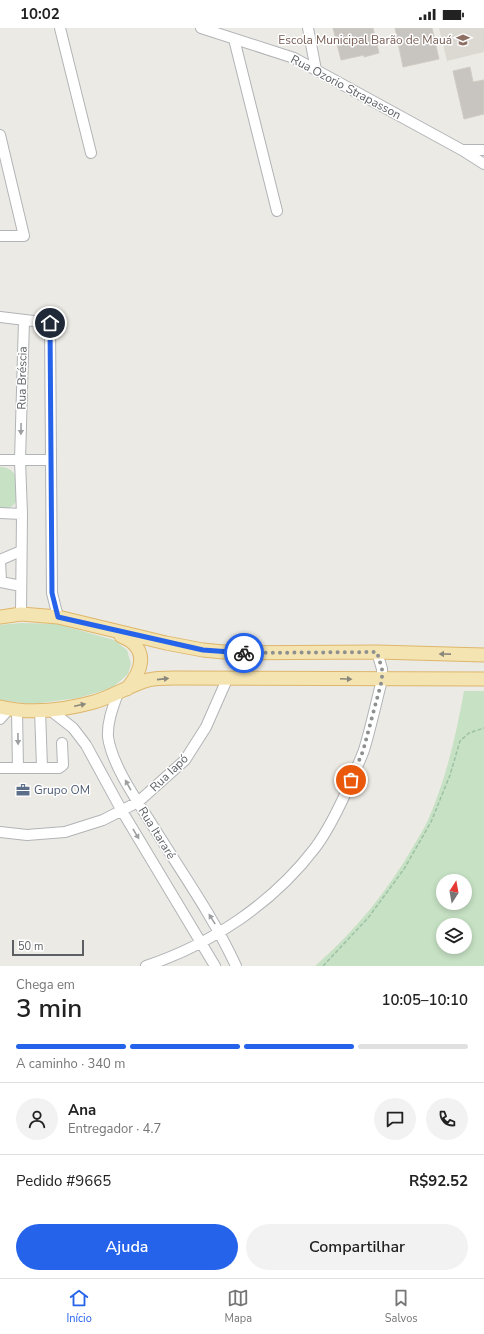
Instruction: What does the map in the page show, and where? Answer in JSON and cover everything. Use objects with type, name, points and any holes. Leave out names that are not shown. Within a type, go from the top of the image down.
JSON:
[{"type":"main road","points":[[0,617],[21,614],[58,617],[166,643],[211,651],[234,653],[377,652],[484,655]]},
{"type":"main road","points":[[109,629],[134,644],[140,653],[140,667],[136,678],[122,691]]},
{"type":"main road","points":[[7,711],[45,710],[94,702],[147,680],[175,678],[228,677],[382,680],[484,679]]},
{"type":"street","points":[[60,28],[91,153]]},
{"type":"street","name":"Rua Ozorio Strapasson","points":[[201,28],[294,58],[462,150],[484,164]]},
{"type":"street","points":[[308,28],[316,70]]},
{"type":"street","points":[[234,39],[277,210]]},
{"type":"street","points":[[0,135],[24,236],[0,236]]},
{"type":"street","points":[[462,150],[484,150]]},
{"type":"street","points":[[0,317],[50,323],[52,593],[58,617]]},
{"type":"street","name":"Rua Bréscia","points":[[21,614],[22,514],[20,460],[24,320]]},
{"type":"street","points":[[0,460],[51,460]]},
{"type":"street","points":[[0,513],[22,514]]},
{"type":"street","points":[[21,551],[0,560],[0,582],[21,586]]},
{"type":"street","points":[[146,966],[187,951],[246,915],[278,889],[315,848],[338,809],[363,751],[382,680],[382,669],[377,652]]},
{"type":"street","name":"Rua Iapó","points":[[0,832],[27,835],[66,832],[103,820],[138,802],[185,760],[206,727],[228,677]]},
{"type":"street","name":"Rua Itararé","points":[[122,691],[109,718],[108,736],[112,757],[138,802],[220,932],[236,966]]},
{"type":"street","points":[[42,768],[45,710]]},
{"type":"street","name":"Rua Itararé","points":[[45,710],[73,728],[78,734],[122,811],[202,942],[215,966]]},
{"type":"street","points":[[7,711],[18,768]]},
{"type":"street","points":[[0,768],[59,768],[63,765],[62,743]]},
{"type":"path","points":[[323,966],[368,918],[404,869],[431,822],[450,776],[460,742],[469,733],[484,728]]},
{"type":"shaded area","name":"Escola Municipal Barão de Mauá","points":[[439,28],[484,28],[484,52],[447,61]]},
{"type":"green space","points":[[0,467],[13,472],[16,476],[18,485],[15,503],[11,507],[5,509],[0,509]]},
{"type":"green space","points":[[21,623],[57,624],[114,640],[127,650],[131,664],[128,674],[112,688],[78,698],[32,704],[0,700],[0,625]]},
{"type":"green space","points":[[464,691],[484,691],[484,966],[315,966],[369,911],[403,864],[428,820],[440,789],[454,741]]},
{"type":"building","points":[[333,28],[373,28],[379,53],[364,57],[364,55],[341,60]]},
{"type":"building","points":[[395,28],[432,28],[439,59],[403,67]]},
{"type":"building","points":[[470,67],[473,82],[484,80],[484,114],[464,119],[453,71]]},
{"type":"way so far","points":[[244,653],[377,652],[382,669],[382,680],[363,751],[351,780]]},
{"type":"place","name":"Escola Municipal Barão de Mauá","points":[[463,40]]},
{"type":"place","name":"Grupo OM","points":[[23,790]]},
{"type":"route","points":[[50,323],[52,593],[58,617],[166,643],[203,650],[244,653]]}]
